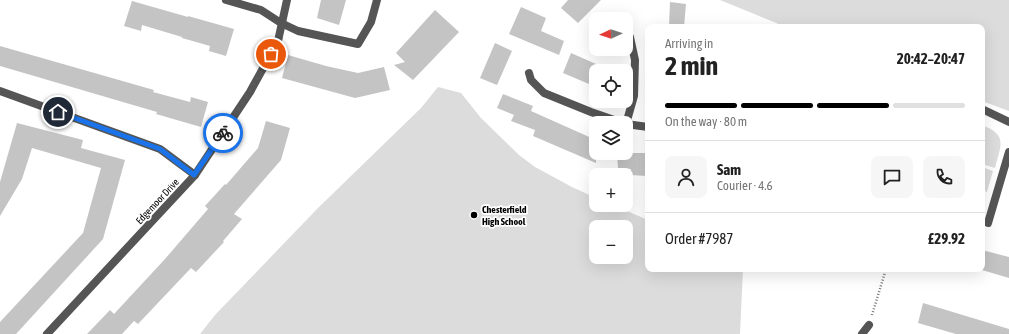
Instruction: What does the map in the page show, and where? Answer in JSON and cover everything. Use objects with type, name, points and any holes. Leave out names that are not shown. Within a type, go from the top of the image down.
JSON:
[{"type":"street","points":[[226,0],[261,10],[281,23],[298,31],[358,44],[371,22],[377,0]]},
{"type":"street","name":"Edgemoor Drive","points":[[48,334],[194,175],[250,92],[278,41],[287,0]]},
{"type":"street","points":[[628,116],[634,96],[635,60],[633,51]]},
{"type":"street","points":[[529,73],[531,80],[544,93],[602,116]]},
{"type":"street","points":[[0,91],[160,149],[194,175]]},
{"type":"street","points":[[985,110],[1009,122]]},
{"type":"street","points":[[633,125],[645,126]]},
{"type":"street","points":[[988,223],[1009,152]]},
{"type":"street","points":[[862,334],[868,325]]},
{"type":"path","points":[[868,325],[885,272]]},
{"type":"shaded area","points":[[720,0],[1009,0],[1009,111],[985,102],[985,24],[779,24]]},
{"type":"shaded area","name":"Chesterfield High School","points":[[438,87],[461,93],[481,118],[519,155],[535,167],[589,195],[589,212],[629,212],[645,219],[645,272],[743,272],[740,334],[200,334],[215,315],[318,208],[421,108]]},
{"type":"shaded area","points":[[985,126],[996,133],[999,137],[1000,147],[995,168],[985,165]]},
{"type":"shaded area","points":[[985,168],[993,171],[987,192],[985,191]]},
{"type":"building","points":[[321,0],[346,0],[339,25],[317,18]]},
{"type":"building","points":[[568,0],[601,0],[578,23],[561,8]]},
{"type":"building","points":[[132,1],[234,29],[226,56],[209,51],[210,46],[142,25],[141,31],[124,26]]},
{"type":"building","points":[[670,2],[686,4],[684,24],[669,24]]},
{"type":"building","points":[[521,7],[546,18],[541,31],[564,41],[559,55],[509,34]]},
{"type":"building","points":[[435,10],[459,32],[413,80],[394,65],[405,62],[396,53]]},
{"type":"building","points":[[495,43],[512,51],[497,85],[480,78]]},
{"type":"building","points":[[0,46],[154,90],[153,92],[190,102],[191,97],[208,102],[201,127],[156,114],[157,112],[0,66]]},
{"type":"building","points":[[571,53],[596,64],[589,64],[589,84],[563,73]]},
{"type":"building","points":[[288,55],[358,73],[384,67],[390,90],[355,98],[282,78]]},
{"type":"building","points":[[503,94],[533,106],[531,111],[589,137],[589,160],[533,136],[535,130],[511,121],[514,115],[497,108]]},
{"type":"building","points":[[266,121],[290,128],[281,160],[234,214],[242,219],[223,241],[224,242],[196,272],[191,268],[138,324],[134,321],[122,334],[87,334],[110,310],[114,314],[165,259],[208,209],[205,206],[225,184],[226,185],[258,148]]},
{"type":"building","points":[[17,123],[83,140],[81,148],[125,160],[103,239],[16,334],[0,334],[0,322],[83,233],[101,168],[32,148],[22,179],[0,216],[0,182]]},
{"type":"building","points":[[633,153],[645,153],[645,176],[633,175],[633,168],[618,168],[617,160],[633,160]]},
{"type":"building","points":[[589,160],[596,160],[596,163]]},
{"type":"building","points":[[985,251],[1009,257],[1009,278],[985,271]]},
{"type":"building","points":[[923,303],[1009,329],[1009,334],[956,334],[918,323]]},
{"type":"way so far","points":[[223,133],[250,92],[271,54]]},
{"type":"place","name":"Chesterfield High School","points":[[474,215]]},
{"type":"route","points":[[58,112],[160,149],[194,175],[223,133]]}]
